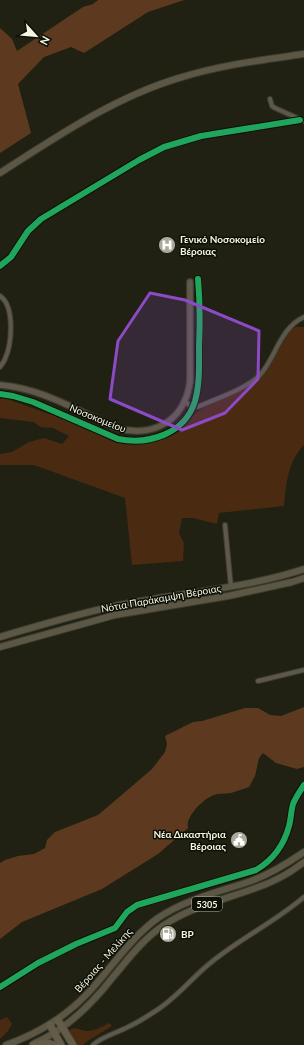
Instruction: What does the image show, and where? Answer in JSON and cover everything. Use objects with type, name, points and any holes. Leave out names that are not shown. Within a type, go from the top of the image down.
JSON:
[{"type":"highway","points":[[58,1020],[73,1045]]},
{"type":"highway","points":[[50,1025],[62,1045]]},
{"type":"highway","points":[[32,1045],[48,1043],[54,1045]]},
{"type":"main road","points":[[0,173],[71,128],[117,103],[147,90],[178,78],[225,65],[304,54]]},
{"type":"main road","name":"Νότια Παράκαμψη Βέροιας","points":[[0,638],[114,606],[269,579],[304,569]]},
{"type":"main road","name":"Νότια Παράκαμψη Βέροιας","points":[[0,647],[115,615],[228,596],[304,578]]},
{"type":"main road","name":"Βέροιας - Μελίκης","points":[[6,1045],[35,1034],[58,1020],[87,994],[125,949],[141,932],[157,919],[186,902],[250,881],[272,871],[304,852]]},
{"type":"main road","name":"Βέροιας - Μελίκης","points":[[32,1045],[62,1028],[94,1000],[131,955],[162,926],[190,910],[253,889],[276,879],[304,862]]},
{"type":"street","points":[[270,99],[272,106],[275,108],[302,120]]},
{"type":"street","points":[[0,266],[11,257],[28,231],[41,220],[158,150],[201,136],[302,120]]},
{"type":"street","name":"Νοσοκομείου","points":[[0,394],[33,402],[118,439],[130,441],[148,440],[177,428],[192,408],[198,388],[200,308],[198,279]]},
{"type":"street","name":"Νοσοκομείου","points":[[0,385],[22,388],[40,394],[110,426],[125,430],[147,431],[158,428],[175,415],[185,401],[190,382],[190,282]]},
{"type":"street","points":[[0,296],[4,299],[8,308],[11,326],[10,344],[5,359],[0,367]]},
{"type":"street","points":[[185,401],[192,408],[200,406],[252,383],[261,374],[290,327],[304,317]]},
{"type":"street","points":[[225,525],[231,586]]},
{"type":"street","points":[[258,681],[304,670]]},
{"type":"street","points":[[0,987],[38,963],[76,944],[115,928],[127,912],[137,905],[256,870],[263,866],[277,853],[283,842],[290,824],[294,803],[304,785]]},
{"type":"street","points":[[93,1045],[145,1018],[162,1007],[178,995],[214,959],[280,916],[304,897]]},
{"type":"highlighted area","points":[[150,293],[185,300],[259,331],[258,379],[225,413],[182,430],[110,399],[118,341]]},
{"type":"shaded area","points":[[98,0],[184,0],[148,12],[84,53],[71,47],[44,57],[18,84],[31,133],[0,153],[0,28],[12,39],[17,51],[83,7],[93,4]]},
{"type":"shaded area","points":[[296,327],[304,327],[304,445],[294,458],[291,466],[287,481],[284,506],[219,513],[217,524],[193,518],[182,518],[179,533],[184,543],[183,561],[132,565],[125,498],[34,465],[0,465],[0,454],[12,452],[29,442],[44,438],[62,444],[69,436],[53,428],[40,427],[34,422],[0,418],[0,399],[7,399],[75,423],[116,443],[148,444],[168,436],[182,427],[197,412],[251,386],[265,373],[291,329]]},
{"type":"shaded area","points":[[304,707],[304,767],[297,769],[276,763],[263,753],[259,758],[255,776],[249,787],[231,793],[216,794],[205,800],[192,814],[189,819],[188,828],[158,854],[102,889],[22,922],[0,939],[0,863],[18,856],[34,854],[45,848],[47,840],[55,832],[98,815],[152,769],[165,752],[167,744],[165,736],[193,722],[202,721],[245,708],[258,708],[270,715],[281,716]]},
{"type":"shaded area","points":[[7,1017],[12,1024],[8,1031],[0,1039],[0,1020]]},
{"type":"shaded area","points":[[109,1023],[112,1026],[83,1045],[74,1045],[68,1031],[73,1028],[84,1031],[93,1030]]},
{"type":"cycle path","points":[[0,266],[11,257],[28,231],[41,219],[139,160],[164,147],[201,136],[300,120]]},
{"type":"cycle path","points":[[0,394],[33,402],[118,439],[142,440],[164,435],[183,422],[195,401],[199,374],[200,321],[198,279]]},
{"type":"cycle path","points":[[0,987],[38,963],[76,944],[115,928],[127,912],[137,905],[256,870],[268,862],[281,846],[287,833],[293,804],[304,785]]},
{"type":"place","name":"Γενικό Νοσοκομείο Βέροιας","points":[[167,245]]},
{"type":"place","name":"Νέα Δικαστήρια Βέροιας","points":[[239,840]]},
{"type":"place","name":"BP","points":[[168,934]]}]
